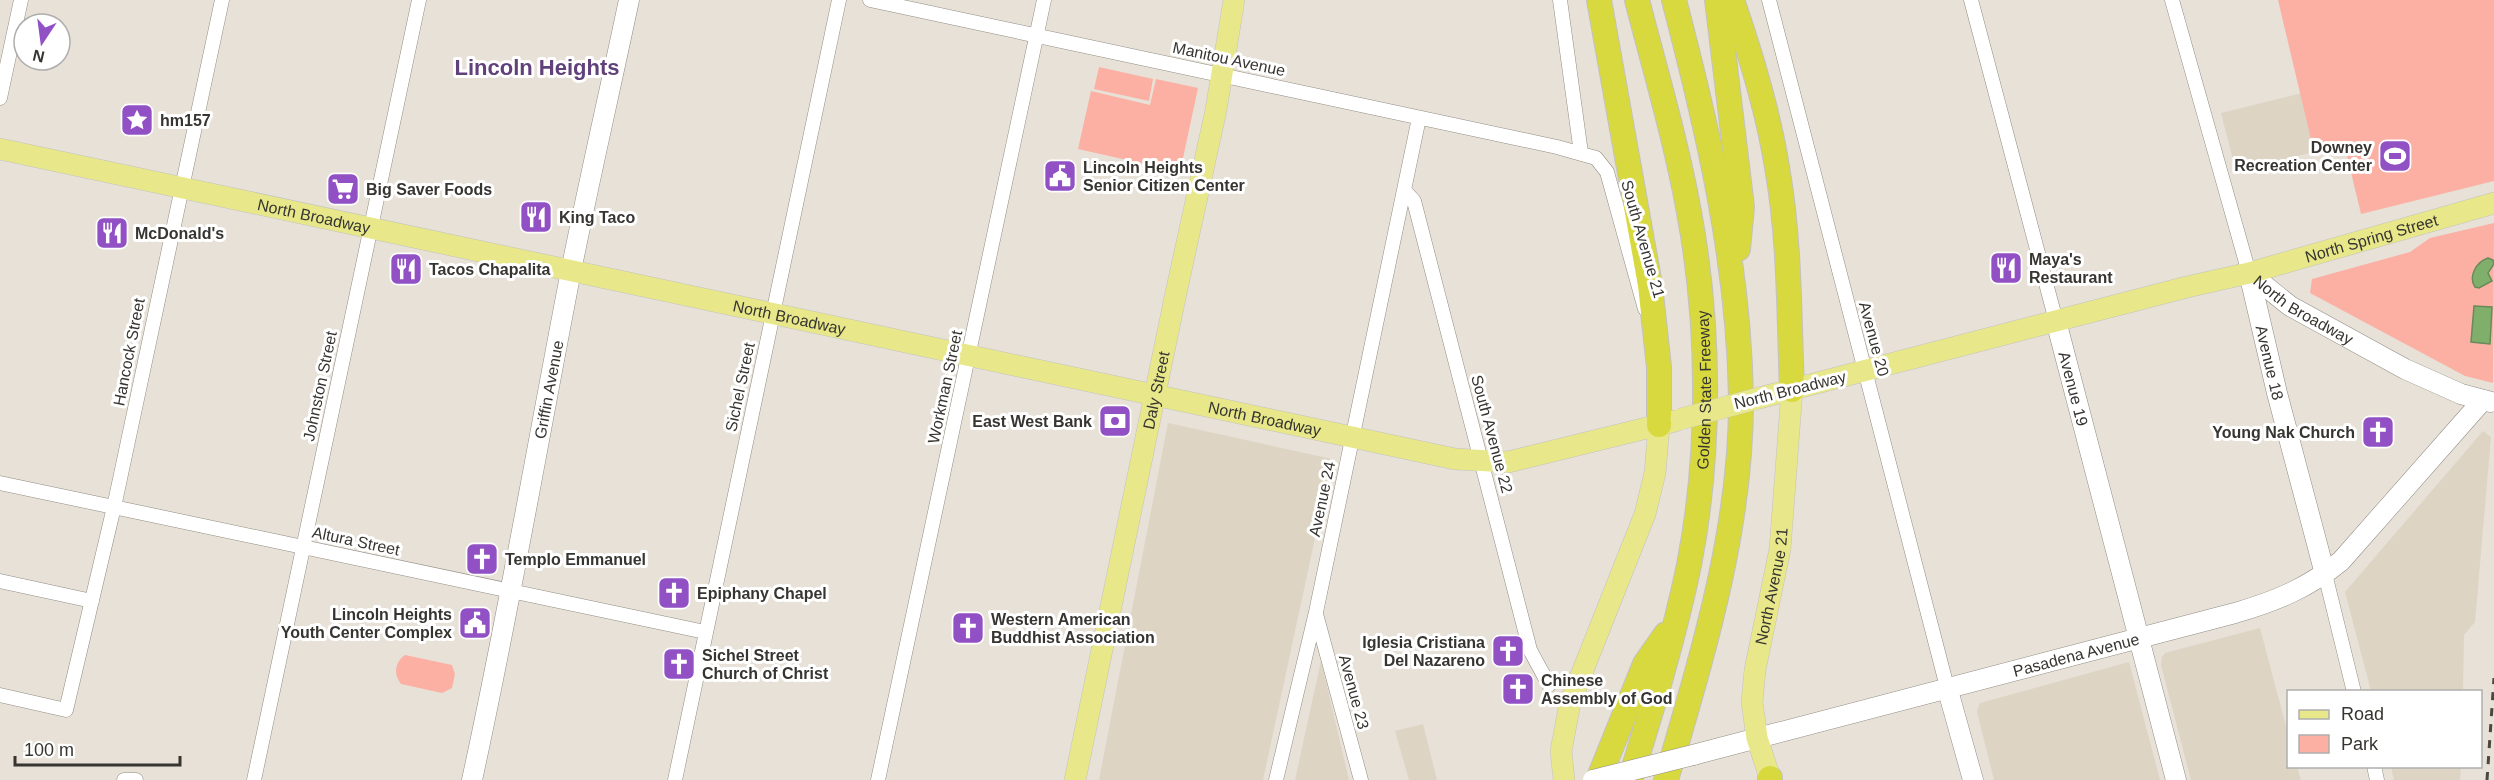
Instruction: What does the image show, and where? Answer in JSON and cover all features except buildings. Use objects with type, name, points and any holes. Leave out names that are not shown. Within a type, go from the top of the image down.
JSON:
[{"type":"highway","points":[[1599,0],[1650,285],[1659,366],[1670,422]]},
{"type":"highway","name":"Golden State Freeway","points":[[1630,780],[1656,697],[1689,564],[1702,448],[1704,363],[1701,299],[1690,213],[1678,156],[1637,0]]},
{"type":"highway","name":"Golden State Freeway","points":[[1666,780],[1713,617],[1737,469],[1741,399],[1734,287],[1723,213],[1703,111],[1674,0]]},
{"type":"highway","points":[[1717,0],[1742,207],[1734,287]]},
{"type":"highway","points":[[1732,0],[1753,60],[1778,168],[1784,217],[1792,390]]},
{"type":"highway","points":[[1598,780],[1645,664],[1676,619]]},
{"type":"main road","name":"Griffin Avenue","points":[[472,780],[512,591],[522,526],[572,270],[629,0]]},
{"type":"main road","name":"Daly Street","points":[[1075,780],[1223,75],[1234,0]]},
{"type":"main road","name":"North Broadway","points":[[0,149],[1455,459],[1483,462],[1508,462],[2249,273],[2290,306],[2395,363],[2461,394],[2488,401]]},
{"type":"main road","name":"North Spring Street","points":[[2249,273],[2494,203]]},
{"type":"main road","name":"Avenue 18","points":[[2249,273],[2277,393],[2325,574]]},
{"type":"main road","name":"Avenue 19","points":[[2056,321],[2176,780]]},
{"type":"main road","name":"North Avenue 21","points":[[1770,779],[1757,738],[1752,702],[1755,670],[1780,549],[1792,390]]},
{"type":"main road","name":"Pasadena Avenue","points":[[1593,780],[2264,605],[2300,590],[2341,561],[2488,401]]},
{"type":"main road","points":[[1564,780],[1561,751],[1570,704],[1645,514],[1670,422]]},
{"type":"main road","points":[[1947,687],[1973,780]]},
{"type":"street","points":[[0,98],[21,0]]},
{"type":"street","name":"Hancock Street","points":[[0,695],[66,710],[114,507],[222,0]]},
{"type":"street","name":"Johnston Street","points":[[254,780],[419,0]]},
{"type":"street","name":"Sichel Street","points":[[675,780],[839,0]]},
{"type":"street","name":"Manitou Avenue","points":[[870,0],[1581,153]]},
{"type":"street","name":"Workman Street","points":[[878,780],[1044,0]]},
{"type":"street","points":[[1560,0],[1581,153]]},
{"type":"street","name":"Avenue 20","points":[[1769,0],[1947,687]]},
{"type":"street","name":"Avenue 19","points":[[1971,0],[2056,321]]},
{"type":"street","name":"Avenue 18","points":[[2172,0],[2249,273]]},
{"type":"street","name":"Avenue 24","points":[[1276,780],[1316,612],[1419,118]]},
{"type":"street","name":"South Avenue 21","points":[[1581,153],[1596,158],[1607,172],[1642,306],[1653,320]]},
{"type":"street","name":"South Avenue 22","points":[[1404,190],[1414,201],[1530,650],[1549,685]]},
{"type":"street","name":"Altura Street","points":[[0,483],[705,632]]},
{"type":"street","name":"Avenue 18","points":[[2325,574],[2354,690]]},
{"type":"street","points":[[0,581],[92,601]]},
{"type":"street","name":"Avenue 23","points":[[1316,612],[1361,780]]},
{"type":"street","points":[[124,780],[136,780]]},
{"type":"shaded area","points":[[2302,93],[2314,152],[2236,171],[2221,113]]},
{"type":"shaded area","points":[[2488,258],[2493,260],[2494,264],[2488,273],[2492,281],[2479,288],[2475,287],[2472,279],[2474,270]]},
{"type":"shaded area","points":[[2474,306],[2492,307],[2490,344],[2471,342]]},
{"type":"shaded area","points":[[1168,423],[1332,459],[1263,780],[1099,780]]},
{"type":"shaded area","points":[[2483,431],[2491,437],[2475,622],[2464,635],[2463,690],[2371,690],[2345,592]]},
{"type":"shaded area","points":[[2260,628],[2287,730],[2287,768],[2297,768],[2301,780],[2191,780],[2161,665],[2165,653]]},
{"type":"shaded area","points":[[1321,661],[1349,780],[1295,780]]},
{"type":"shaded area","points":[[2129,662],[2160,780],[1994,780],[1978,716],[1977,710],[1980,703]]},
{"type":"shaded area","points":[[1423,724],[1437,780],[1409,780],[1395,731]]},
{"type":"shaded area","points":[[2391,768],[2461,768],[2460,780],[2394,780]]},
{"type":"green space","name":"Downey Recreation Center","points":[[2278,0],[2494,0],[2494,181],[2361,214],[2344,143],[2314,152]]},
{"type":"green space","points":[[1099,67],[1153,79],[1149,101],[1094,89]]},
{"type":"green space","points":[[1156,79],[1198,88],[1180,172],[1078,149],[1091,91],[1150,105]]},
{"type":"green space","points":[[2494,223],[2493,383],[2465,376],[2310,293],[2312,279],[2410,252],[2430,238]]},
{"type":"green space","points":[[405,655],[452,665],[455,674],[452,688],[442,693],[401,684],[396,668]]},
{"type":"railway","points":[[2487,780],[2494,678]]},
{"type":"place","name":"hm157","points":[[137,120]]},
{"type":"place","name":"Downey Recreation Center","points":[[2395,156]]},
{"type":"place","name":"Lincoln Heights Senior Citizen Center","points":[[1060,176]]},
{"type":"place","name":"Big Saver Foods","points":[[343,189]]},
{"type":"place","name":"King Taco","points":[[536,217]]},
{"type":"place","name":"McDonald's","points":[[112,233]]},
{"type":"place","name":"Maya's Restaurant","points":[[2006,268]]},
{"type":"place","name":"Tacos Chapalita","points":[[406,269]]},
{"type":"place","name":"East West Bank","points":[[1115,421]]},
{"type":"place","name":"Young Nak Church","points":[[2378,432]]},
{"type":"place","name":"Templo Emmanuel","points":[[482,559]]},
{"type":"place","name":"Epiphany Chapel","points":[[674,593]]},
{"type":"place","name":"Lincoln Heights Youth Center Complex","points":[[475,623]]},
{"type":"place","name":"Western American Buddhist Association","points":[[968,628]]},
{"type":"place","name":"Iglesia Cristiana Del Nazareno","points":[[1508,651]]},
{"type":"place","name":"Sichel Street Church of Christ","points":[[679,664]]},
{"type":"place","name":"Chinese Assembly of God","points":[[1518,689]]},
{"type":"district","name":"Lincoln Heights","points":[[537,67]]}]
